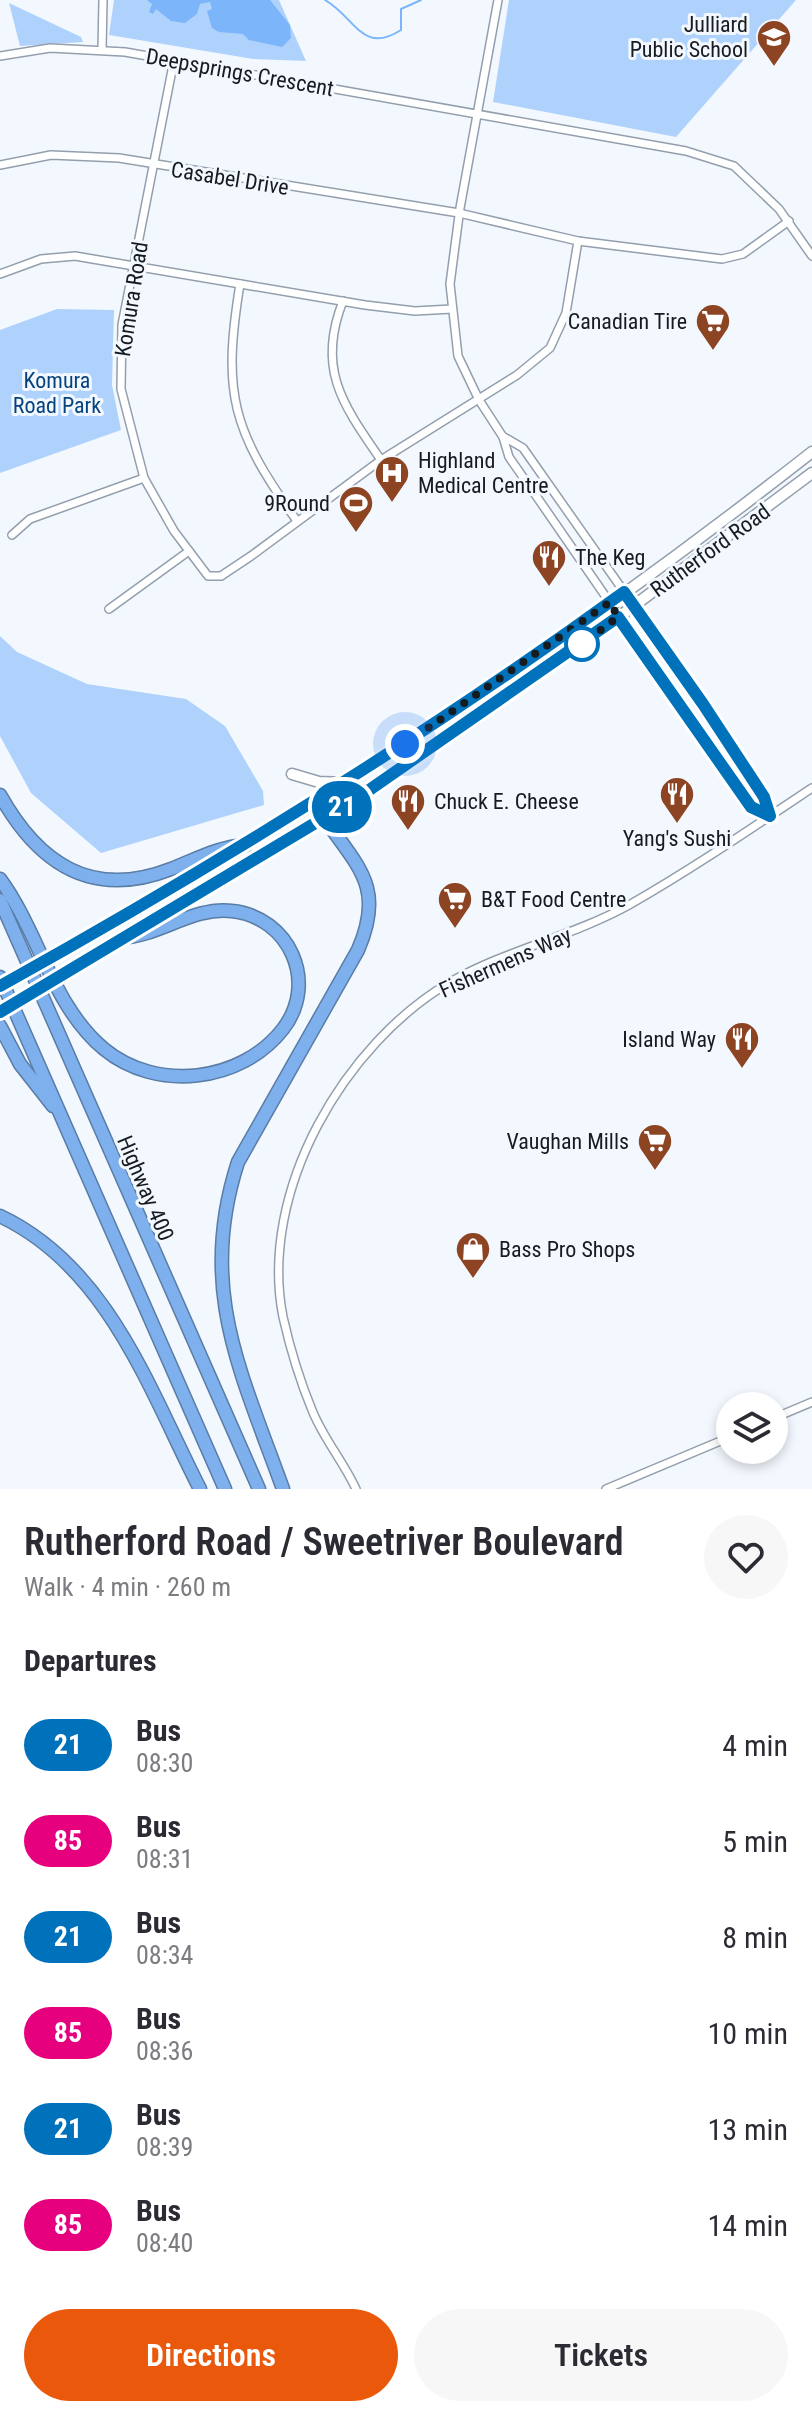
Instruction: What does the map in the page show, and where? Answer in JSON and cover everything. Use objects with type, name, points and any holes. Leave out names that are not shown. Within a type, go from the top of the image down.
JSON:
[{"type":"highway","points":[[0,795],[28,840],[45,856],[81,874],[101,879],[147,876],[219,847],[246,845]]},
{"type":"highway","points":[[283,1489],[228,1330],[220,1284],[219,1242],[227,1195],[238,1162],[358,950],[371,916],[367,885],[324,818]]},
{"type":"highway","points":[[0,879],[82,1028],[105,1050],[136,1070],[176,1079],[209,1074],[242,1062],[284,1028],[295,1006],[297,981],[294,956],[282,934],[258,916],[229,910],[214,912],[141,937],[121,938]]},
{"type":"highway","name":"Highway 400","points":[[0,900],[259,1489]]},
{"type":"highway","points":[[0,977],[225,1489]]},
{"type":"highway","points":[[0,1026],[20,1064],[65,1121]]},
{"type":"highway","points":[[0,1216],[58,1253],[93,1289],[114,1321],[200,1489]]},
{"type":"main road","name":"Rutherford Road","points":[[0,986],[246,845],[347,783],[610,602],[729,517],[812,452]]},
{"type":"main road","name":"Rutherford Road","points":[[0,1012],[324,818],[634,606],[812,473]]},
{"type":"main road","points":[[292,774],[319,782],[347,783]]},
{"type":"main road","points":[[309,807],[324,818]]},
{"type":"street","points":[[102,50],[103,0]]},
{"type":"street","points":[[498,0],[459,213],[450,284],[458,356],[479,400],[503,437],[509,457],[751,807],[770,816]]},
{"type":"street","name":"Deepsprings Crescent","points":[[0,56],[50,48],[102,50],[174,60],[479,115],[541,123],[720,159],[734,166],[758,187],[789,221],[812,256]]},
{"type":"street","name":"Komura Road","points":[[174,60],[122,325],[120,366],[126,415],[144,478],[208,576],[221,576],[381,460],[479,400],[550,348],[566,313],[578,241]]},
{"type":"street","name":"Casabel Drive","points":[[0,165],[51,155],[119,158],[153,166],[459,213],[578,241],[722,259],[743,254],[789,221]]},
{"type":"street","points":[[0,274],[41,259],[75,256],[343,301],[415,311],[452,309]]},
{"type":"street","points":[[240,284],[229,372],[234,402],[252,455],[297,521]]},
{"type":"street","points":[[343,301],[334,325],[332,373],[340,397],[381,460]]},
{"type":"street","points":[[503,437],[523,448],[703,704],[764,797],[770,816]]},
{"type":"street","points":[[12,535],[30,519],[144,478]]},
{"type":"street","points":[[109,609],[189,551]]},
{"type":"street","name":"Fishermens Way","points":[[356,1489],[312,1410],[289,1342],[279,1275],[280,1237],[290,1188],[331,1104],[376,1041],[415,1004],[454,980],[593,923],[630,904],[812,788]]},
{"type":"street","points":[[788,1412],[812,1402]]},
{"type":"street","points":[[606,1489],[716,1443]]},
{"type":"green space","points":[[114,0],[279,0],[306,61],[253,59],[109,35]]},
{"type":"green space","points":[[509,0],[796,0],[676,137],[493,102]]},
{"type":"green space","points":[[9,3],[81,37],[83,42],[20,46]]},
{"type":"green space","name":"Komura Road Park","points":[[57,309],[114,310],[112,385],[121,430],[0,473],[0,330]]},
{"type":"green space","points":[[0,636],[17,652],[87,684],[186,699],[225,726],[263,791],[264,805],[101,853],[31,793],[0,736]]},
{"type":"shaded area","points":[[147,0],[270,0],[290,25],[291,38],[282,47],[249,40],[243,34],[219,32],[212,28],[207,11],[212,9],[210,2],[200,4],[197,14],[185,23],[171,21],[156,9],[153,14],[149,12],[152,4]]},
{"type":"waterway","points":[[325,0],[360,31],[377,38],[388,37],[401,30],[401,9],[421,0]]},
{"type":"bus line","name":"21","points":[[0,986],[197,875],[347,783],[624,592],[764,797],[770,816],[751,807],[618,617],[362,795],[0,1012]]},
{"type":"place","name":"Julliard Public School","points":[[774,68]]},
{"type":"place","name":"Canadian Tire","points":[[713,352]]},
{"type":"place","name":"Highland Medical Centre","points":[[392,504]]},
{"type":"place","name":"9Round","points":[[356,534]]},
{"type":"place","name":"The Keg","points":[[549,588]]},
{"type":"place","name":"Yang's Sushi","points":[[677,825]]},
{"type":"place","name":"Chuck E. Cheese","points":[[408,832]]},
{"type":"place","name":"B&T Food Centre","points":[[455,930]]},
{"type":"place","name":"Island Way","points":[[742,1070]]},
{"type":"place","name":"Vaughan Mills","points":[[655,1172]]},
{"type":"place","name":"Bass Pro Shops","points":[[473,1280]]},
{"type":"route","points":[[405,744],[610,602],[618,617],[582,644]]}]
